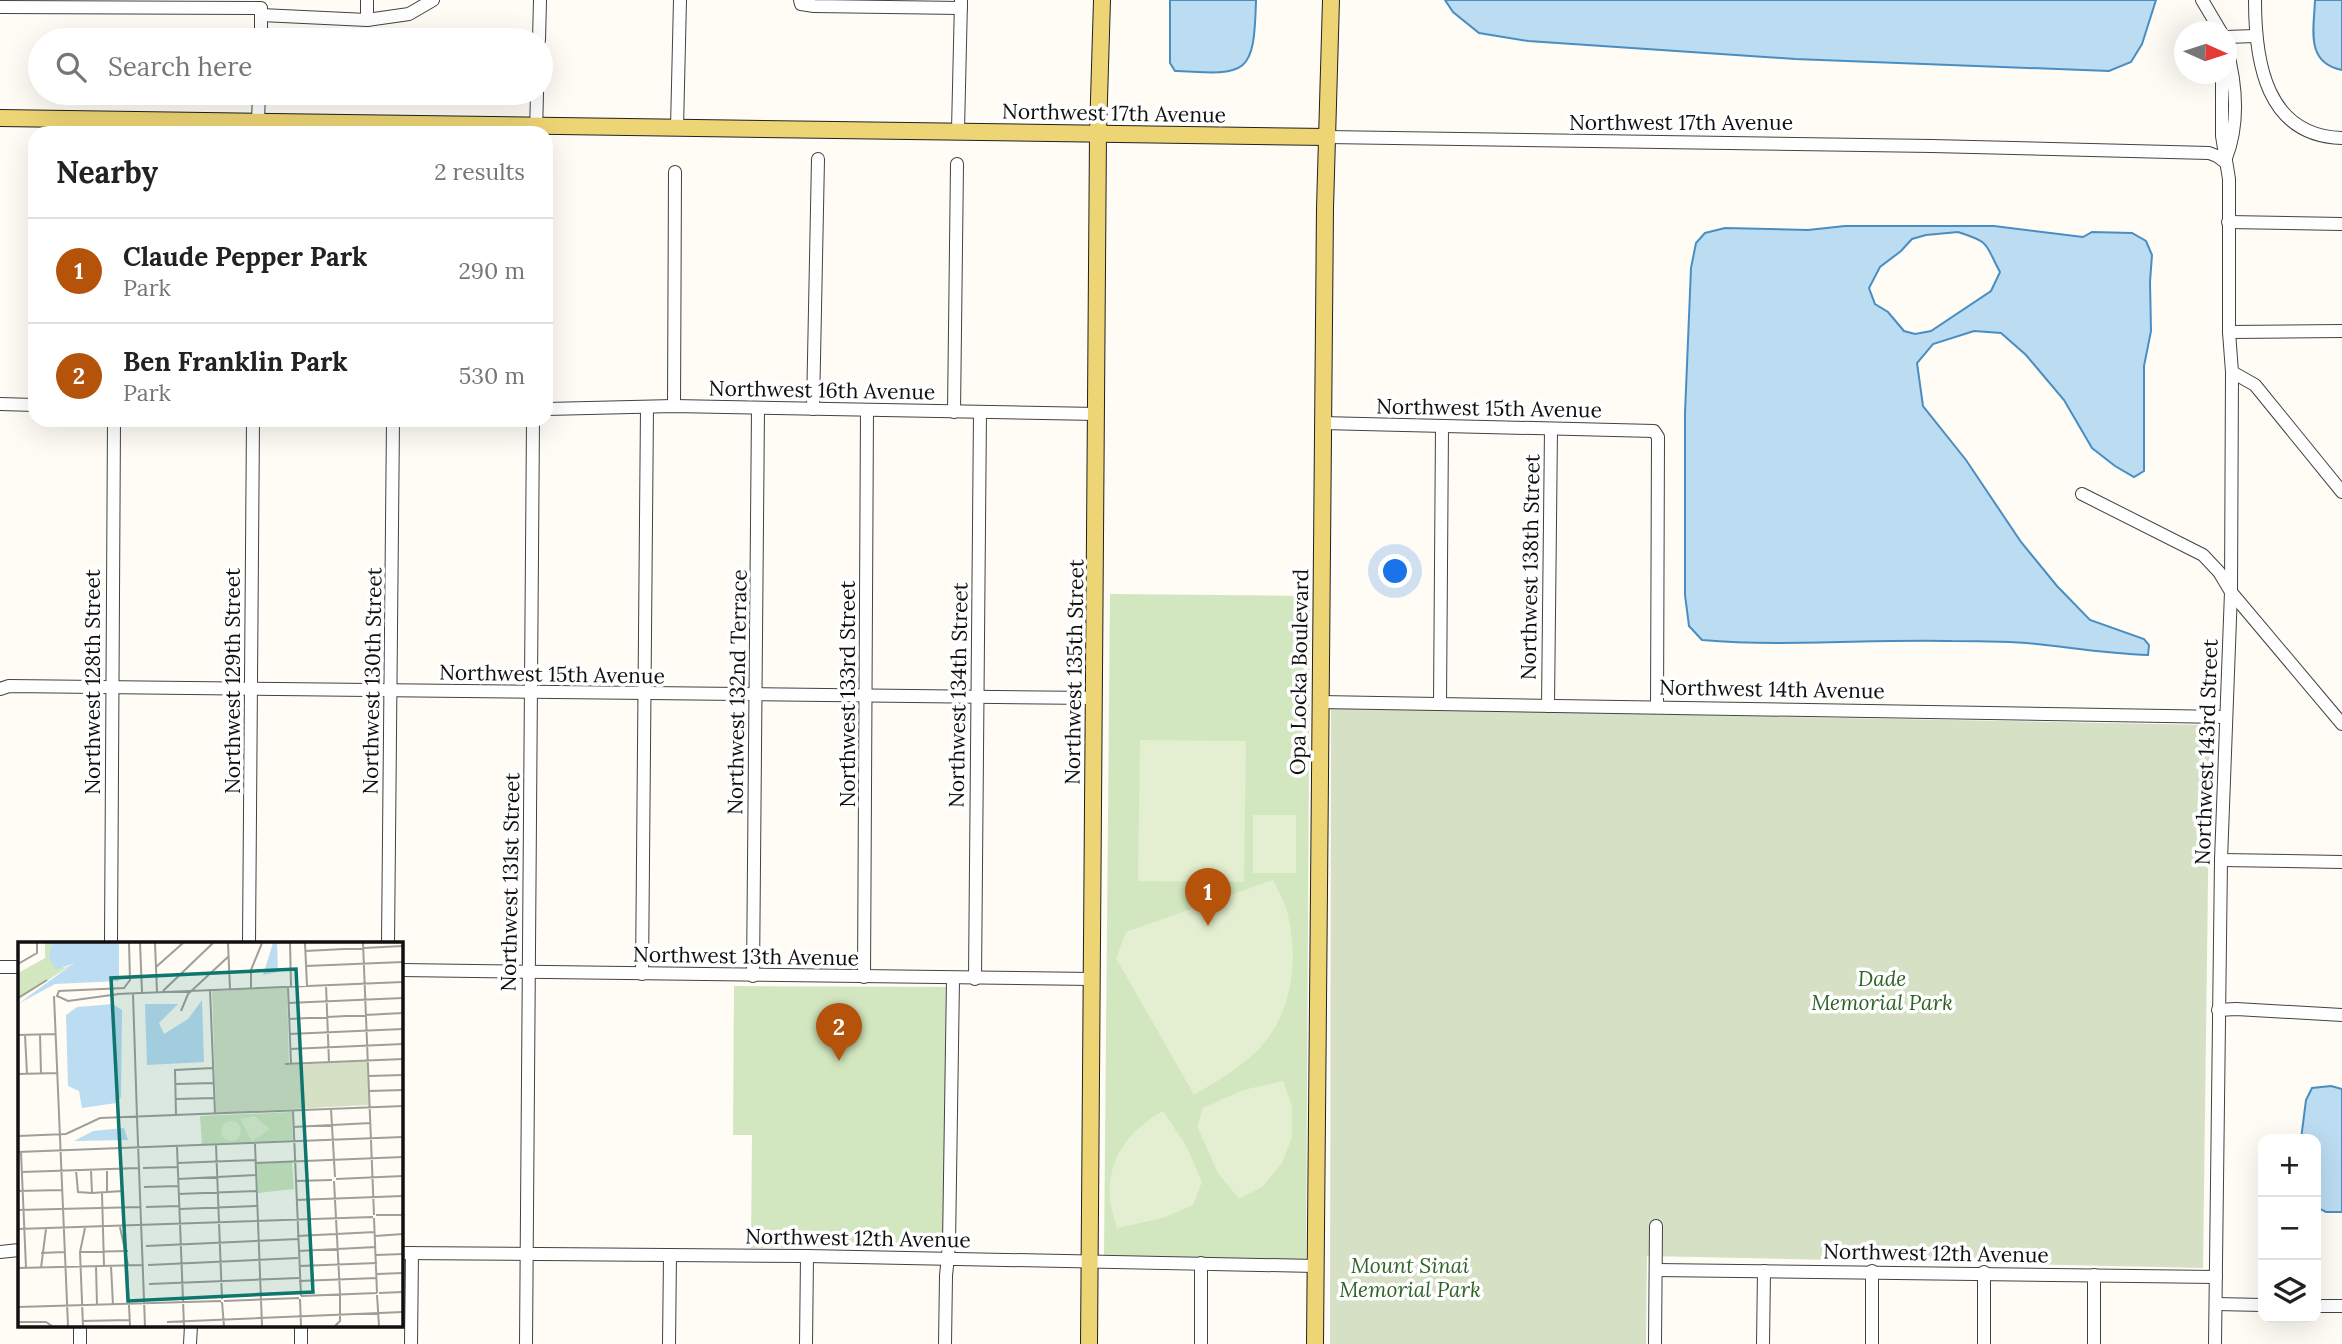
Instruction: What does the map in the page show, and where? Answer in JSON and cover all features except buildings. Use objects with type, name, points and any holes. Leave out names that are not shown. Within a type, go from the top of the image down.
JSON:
[{"type":"main road","name":"Northwest 135th Street","points":[[1089,1344],[1098,133],[1102,0]]},
{"type":"main road","name":"Opa Locka Boulevard","points":[[1315,1344],[1322,423],[1331,0]]},
{"type":"main road","name":"Northwest 17th Avenue","points":[[0,118],[397,126]]},
{"type":"main road","name":"Northwest 17th Avenue","points":[[553,130],[958,130],[1327,137]]},
{"type":"street","points":[[367,0],[367,20]]},
{"type":"street","points":[[0,7],[261,8],[367,20],[410,14],[433,0]]},
{"type":"street","points":[[539,28],[540,0]]},
{"type":"street","points":[[677,128],[680,0]]},
{"type":"street","points":[[2202,0],[2214,21]]},
{"type":"street","points":[[2255,0],[2255,36],[2267,91],[2294,124],[2324,138],[2342,138]]},
{"type":"street","points":[[801,2],[961,4],[958,130]]},
{"type":"street","points":[[261,8],[261,28]]},
{"type":"street","points":[[2237,37],[2255,36]]},
{"type":"street","name":"Northwest 143rd Street","points":[[2215,1344],[2221,860],[2231,592],[2229,180],[2225,162],[2222,84]]},
{"type":"street","name":"Northwest 143rd Street","points":[[2225,162],[2234,138],[2235,84]]},
{"type":"street","points":[[258,122],[259,105]]},
{"type":"street","points":[[536,126],[537,105]]},
{"type":"street","name":"Northwest 17th Avenue","points":[[1327,137],[2208,153],[2225,162]]},
{"type":"street","points":[[813,409],[818,159]]},
{"type":"street","points":[[954,412],[957,164]]},
{"type":"street","points":[[674,406],[675,172]]},
{"type":"street","points":[[2228,222],[2342,224]]},
{"type":"street","points":[[2230,332],[2342,331]]},
{"type":"street","points":[[2232,372],[2255,385],[2342,492]]},
{"type":"street","points":[[0,404],[28,405]]},
{"type":"street","name":"Northwest 16th Avenue","points":[[553,409],[674,406],[1097,414]]},
{"type":"street","points":[[642,974],[647,407]]},
{"type":"street","name":"Northwest 132nd Terrace","points":[[753,976],[758,408]]},
{"type":"street","name":"Northwest 133rd Street","points":[[864,977],[867,410]]},
{"type":"street","name":"Northwest 134th Street","points":[[975,979],[980,412]]},
{"type":"street","name":"Northwest 15th Avenue","points":[[1322,423],[1654,431],[1658,437],[1657,707]]},
{"type":"street","name":"Northwest 128th Street","points":[[111,942],[114,427]]},
{"type":"street","name":"Northwest 129th Street","points":[[249,942],[253,427]]},
{"type":"street","name":"Northwest 130th Street","points":[[388,942],[393,427]]},
{"type":"street","name":"Northwest 131st Street","points":[[526,1344],[533,427]]},
{"type":"street","points":[[1440,704],[1442,427]]},
{"type":"street","name":"Northwest 138th Street","points":[[1548,706],[1551,429]]},
{"type":"street","points":[[2082,494],[2203,555],[2342,724]]},
{"type":"street","name":"Northwest 15th Avenue","points":[[3,686],[1094,698]]},
{"type":"street","name":"Northwest 14th Avenue","points":[[1320,702],[2225,717]]},
{"type":"street","points":[[2221,860],[2342,862]]},
{"type":"street","points":[[0,967],[18,967]]},
{"type":"street","name":"Northwest 13th Avenue","points":[[402,970],[1092,979]]},
{"type":"street","points":[[945,1344],[953,979]]},
{"type":"street","points":[[2218,1010],[2342,1015]]},
{"type":"street","points":[[1655,1344],[1656,1226]]},
{"type":"street","points":[[406,1253],[411,1344]]},
{"type":"street","name":"Northwest 12th Avenue","points":[[406,1253],[807,1256],[1315,1266]]},
{"type":"street","points":[[669,1344],[670,1255]]},
{"type":"street","points":[[806,1344],[807,1256]]},
{"type":"street","points":[[1201,1263],[1201,1344]]},
{"type":"street","name":"Northwest 12th Avenue","points":[[1656,1270],[2216,1277]]},
{"type":"street","points":[[1763,1344],[1764,1270]]},
{"type":"street","points":[[1872,1272],[1872,1344]]},
{"type":"street","points":[[1984,1272],[1984,1344]]},
{"type":"street","points":[[2094,1275],[2094,1344]]},
{"type":"street","points":[[2216,1304],[2258,1305]]},
{"type":"street","points":[[2321,1306],[2342,1307]]},
{"type":"street","points":[[80,1326],[80,1344]]},
{"type":"street","points":[[190,1344],[191,1326]]},
{"type":"street","points":[[301,1326],[301,1344]]},
{"type":"green space","points":[[1110,594],[1310,596],[1306,1260],[1104,1256]]},
{"type":"green space","name":"Dade Memorial Park","points":[[1331,708],[2210,725],[2203,1268],[1647,1256],[1646,1344],[1330,1344]]},
{"type":"green space","points":[[1140,740],[1246,741],[1244,882],[1138,881]]},
{"type":"green space","points":[[1253,815],[1296,815],[1296,873],[1253,873]]},
{"type":"green space","points":[[1273,880],[1286,906],[1293,952],[1290,988],[1285,1005],[1278,1022],[1256,1052],[1234,1070],[1194,1095],[1116,958],[1126,932]]},
{"type":"green space","points":[[734,986],[946,987],[943,1245],[751,1248],[752,1135],[733,1135]]},
{"type":"green space","points":[[1283,1081],[1292,1106],[1292,1137],[1282,1163],[1262,1187],[1239,1199],[1218,1173],[1197,1126],[1203,1108],[1243,1090]]},
{"type":"green space","points":[[1163,1111],[1187,1147],[1202,1182],[1193,1205],[1163,1218],[1117,1228],[1110,1186],[1116,1159],[1130,1137]]},
{"type":"water","points":[[1170,0],[1256,0],[1253,44],[1249,57],[1242,65],[1232,70],[1175,71],[1170,63]]},
{"type":"water","points":[[1445,0],[2156,0],[2142,44],[2131,62],[2109,71],[1795,59],[1528,41],[1479,33],[1453,12]]},
{"type":"water","points":[[2315,0],[2342,0],[2342,70],[2330,66],[2317,52],[2313,33]]},
{"type":"water","points":[[1845,226],[1994,226],[2083,237],[2092,232],[2132,233],[2146,241],[2152,255],[2151,331],[2144,366],[2144,471],[2134,477],[2092,448],[2064,400],[2026,355],[2001,333],[1974,331],[1933,344],[1917,363],[1923,406],[1966,460],[2021,542],[2057,586],[2090,620],[2144,639],[2149,645],[2148,655],[1994,641],[1733,642],[1702,640],[1689,626],[1685,595],[1685,413],[1691,268],[1696,243],[1705,233],[1725,228],[1808,230]],"holes":[[[1958,232],[1986,245],[2000,272],[1991,291],[1931,331],[1915,334],[1904,331],[1888,312],[1875,304],[1869,288],[1880,267],[1912,239]]]},
{"type":"water","points":[[2331,1086],[2342,1089],[2342,1212],[2321,1210],[2321,1134],[2302,1134],[2306,1100],[2312,1088]]},
{"type":"place","name":"Claude Pepper Park","points":[[1208,926]]},
{"type":"place","name":"Ben Franklin Park","points":[[839,1061]]},
{"type":"park label","name":"Mount Sinai Memorial Park","points":[[1410,1277]]}]
